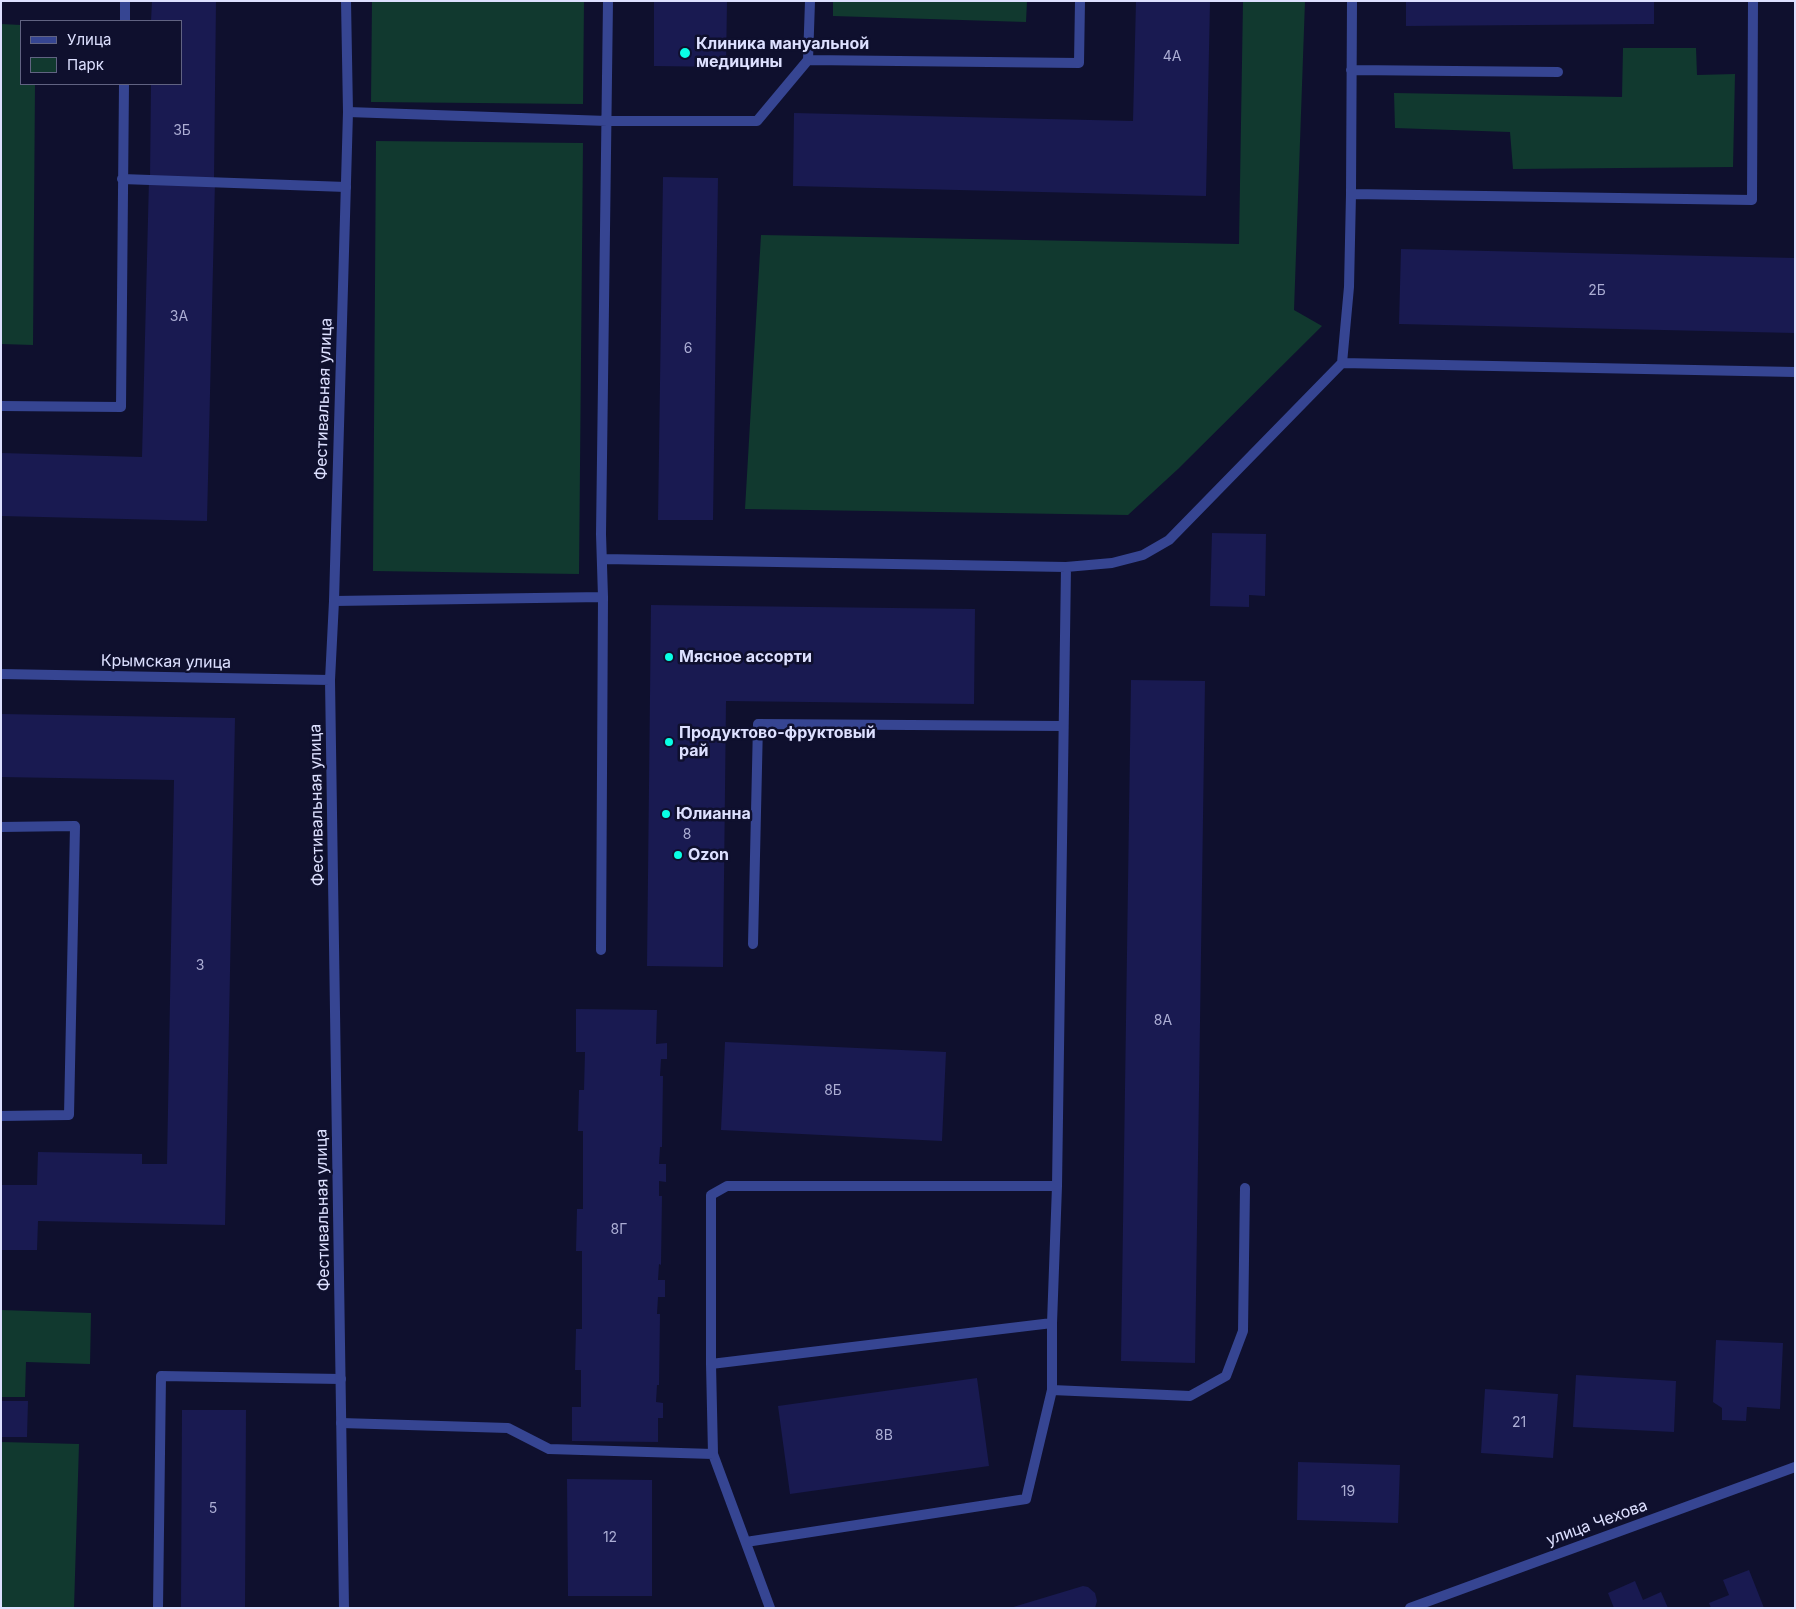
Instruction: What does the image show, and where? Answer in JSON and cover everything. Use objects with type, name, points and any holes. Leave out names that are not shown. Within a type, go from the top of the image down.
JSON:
[{"type":"street","points":[[125,20],[126,1]]},
{"type":"street","name":"Фестивальная улица","points":[[344,1608],[330,680],[348,112],[346,1]]},
{"type":"street","points":[[601,950],[602,514],[608,1]]},
{"type":"street","points":[[348,112],[606,121],[757,120],[808,60],[810,1]]},
{"type":"street","points":[[808,60],[1079,64],[1080,1]]},
{"type":"street","points":[[603,559],[1066,568],[1112,563],[1143,555],[1169,540],[1342,364],[1349,287],[1352,1]]},
{"type":"street","points":[[1351,194],[1752,200],[1753,1]]},
{"type":"street","points":[[1351,70],[1558,72]]},
{"type":"street","points":[[1,406],[121,407],[124,85]]},
{"type":"street","points":[[122,179],[346,187]]},
{"type":"street","points":[[1342,364],[1795,372]]},
{"type":"street","points":[[746,1542],[1026,1499],[1052,1390],[1052,1323],[1057,1186],[1066,568]]},
{"type":"street","points":[[334,601],[603,597]]},
{"type":"street","name":"Крымская улица","points":[[1,674],[330,680]]},
{"type":"street","points":[[753,944],[758,724],[1063,726]]},
{"type":"street","points":[[1,827],[75,826],[70,1115],[1,1116]]},
{"type":"street","points":[[770,1608],[713,1454],[711,1195],[727,1186],[1057,1186]]},
{"type":"street","points":[[1052,1390],[1190,1396],[1226,1376],[1243,1330],[1245,1188]]},
{"type":"street","points":[[711,1364],[1052,1323]]},
{"type":"street","points":[[158,1608],[161,1376],[341,1379]]},
{"type":"street","points":[[341,1424],[508,1428],[549,1448],[713,1454]]},
{"type":"street","name":"улица Чехова","points":[[1414,1607],[1795,1467]]},
{"type":"green space","points":[[372,1],[584,1],[583,104],[371,102]]},
{"type":"green space","points":[[833,1],[1027,1],[1026,22],[833,16]]},
{"type":"green space","points":[[1243,1],[1305,1],[1294,310],[1322,326],[1178,469],[1128,515],[745,509],[761,235],[1239,244]]},
{"type":"green space","points":[[1,24],[20,25],[20,85],[35,85],[33,345],[1,344]]},
{"type":"green space","points":[[1623,48],[1696,48],[1697,75],[1735,74],[1733,167],[1513,169],[1510,132],[1395,128],[1394,93],[1622,97]]},
{"type":"green space","points":[[376,141],[583,143],[579,574],[373,571]]},
{"type":"green space","points":[[1,1310],[91,1313],[90,1364],[26,1362],[25,1397],[1,1397]]},
{"type":"green space","points":[[1,1442],[79,1444],[74,1608],[1,1608]]},
{"type":"building","points":[[152,1],[216,1],[214,179],[150,178],[151,85],[182,85],[182,20],[151,20]]},
{"type":"building","points":[[654,1],[727,1],[726,67],[654,66]]},
{"type":"building","points":[[1136,1],[1210,1],[1206,196],[793,186],[794,113],[1133,121]]},
{"type":"building","points":[[1406,1],[1654,1],[1654,24],[1406,26]]},
{"type":"building","points":[[663,177],[718,178],[713,520],[658,520]]},
{"type":"building","points":[[149,179],[215,181],[207,521],[1,516],[1,453],[142,457]]},
{"type":"building","points":[[1401,249],[1795,258],[1795,333],[1399,324]]},
{"type":"building","points":[[1212,533],[1266,534],[1265,596],[1249,595],[1249,607],[1210,606]]},
{"type":"building","points":[[651,605],[975,609],[974,704],[726,701],[723,967],[647,966]]},
{"type":"building","points":[[1131,680],[1205,681],[1195,1363],[1121,1361]]},
{"type":"building","points":[[1,714],[235,718],[225,1225],[38,1221],[37,1250],[1,1250],[1,1185],[37,1185],[38,1152],[142,1154],[142,1164],[167,1164],[174,780],[1,777]]},
{"type":"building","points":[[576,1009],[657,1010],[656,1044],[667,1043],[667,1059],[661,1059],[660,1076],[663,1076],[662,1147],[660,1147],[659,1164],[666,1164],[666,1182],[659,1181],[659,1196],[662,1196],[661,1265],[659,1264],[658,1280],[665,1280],[665,1297],[658,1297],[657,1314],[660,1314],[659,1385],[657,1385],[656,1402],[663,1403],[663,1418],[658,1418],[658,1442],[572,1441],[572,1407],[581,1407],[581,1370],[575,1370],[576,1329],[582,1329],[582,1251],[576,1251],[577,1209],[583,1209],[583,1131],[578,1131],[579,1090],[584,1090],[585,1052],[576,1052]]},
{"type":"building","points":[[725,1042],[946,1052],[942,1141],[721,1130]]},
{"type":"building","points":[[1716,1340],[1783,1343],[1780,1409],[1747,1407],[1746,1421],[1722,1420],[1722,1408],[1713,1402]]},
{"type":"building","points":[[1576,1375],[1676,1381],[1674,1432],[1573,1427]]},
{"type":"building","points":[[977,1378],[989,1466],[790,1494],[778,1406]]},
{"type":"building","points":[[1485,1389],[1558,1394],[1553,1458],[1481,1453]]},
{"type":"building","points":[[1,1401],[28,1401],[27,1437],[1,1437]]},
{"type":"building","points":[[182,1410],[246,1410],[245,1608],[181,1608]]},
{"type":"building","points":[[1298,1462],[1400,1465],[1398,1523],[1297,1520]]},
{"type":"building","points":[[567,1479],[652,1480],[652,1596],[568,1596]]},
{"type":"building","points":[[1749,1570],[1764,1608],[1711,1608],[1709,1603],[1729,1595],[1723,1580]]},
{"type":"building","points":[[1635,1581],[1643,1600],[1661,1592],[1668,1608],[1614,1608],[1608,1593]]},
{"type":"building","points":[[1083,1586],[1088,1587],[1095,1593],[1097,1601],[1095,1608],[1010,1608]]},
{"type":"place","name":"Клиника мануальной медицины","points":[[685,53]]},
{"type":"place","name":"Мясное ассорти","points":[[669,657]]},
{"type":"place","name":"Продуктово-фруктовый рай","points":[[669,742]]},
{"type":"place","name":"Юлианна","points":[[666,814]]},
{"type":"place","name":"Ozon","points":[[678,855]]}]
